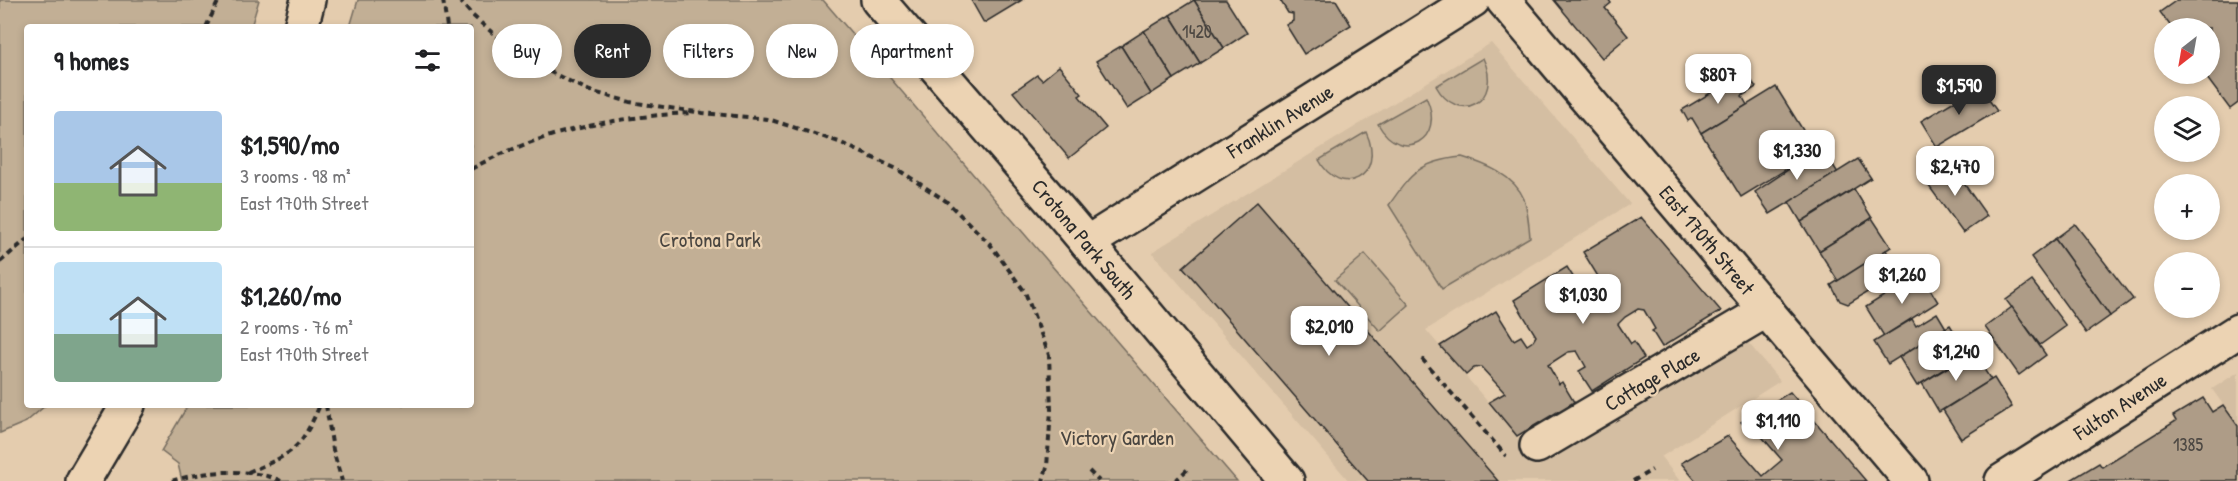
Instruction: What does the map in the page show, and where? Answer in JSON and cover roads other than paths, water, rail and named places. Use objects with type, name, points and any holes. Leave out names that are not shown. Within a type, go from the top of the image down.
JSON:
[{"type":"street","points":[[302,24],[308,0]]},
{"type":"street","name":"Crotona Park South","points":[[878,0],[1087,243],[1287,481]]},
{"type":"street","name":"Franklin Avenue","points":[[1087,243],[1473,0]]},
{"type":"street","name":"East 170th Street","points":[[1503,0],[1911,481]]},
{"type":"street","name":"Cottage Place","points":[[1524,454],[1767,310]]},
{"type":"street","name":"Fulton Avenue","points":[[2002,481],[2238,331]]},
{"type":"street","points":[[83,481],[126,408]]},
{"type":"park label","name":"Crotona Park","points":[[710,239]]},
{"type":"park label","name":"Victory Garden","points":[[1117,437]]}]
